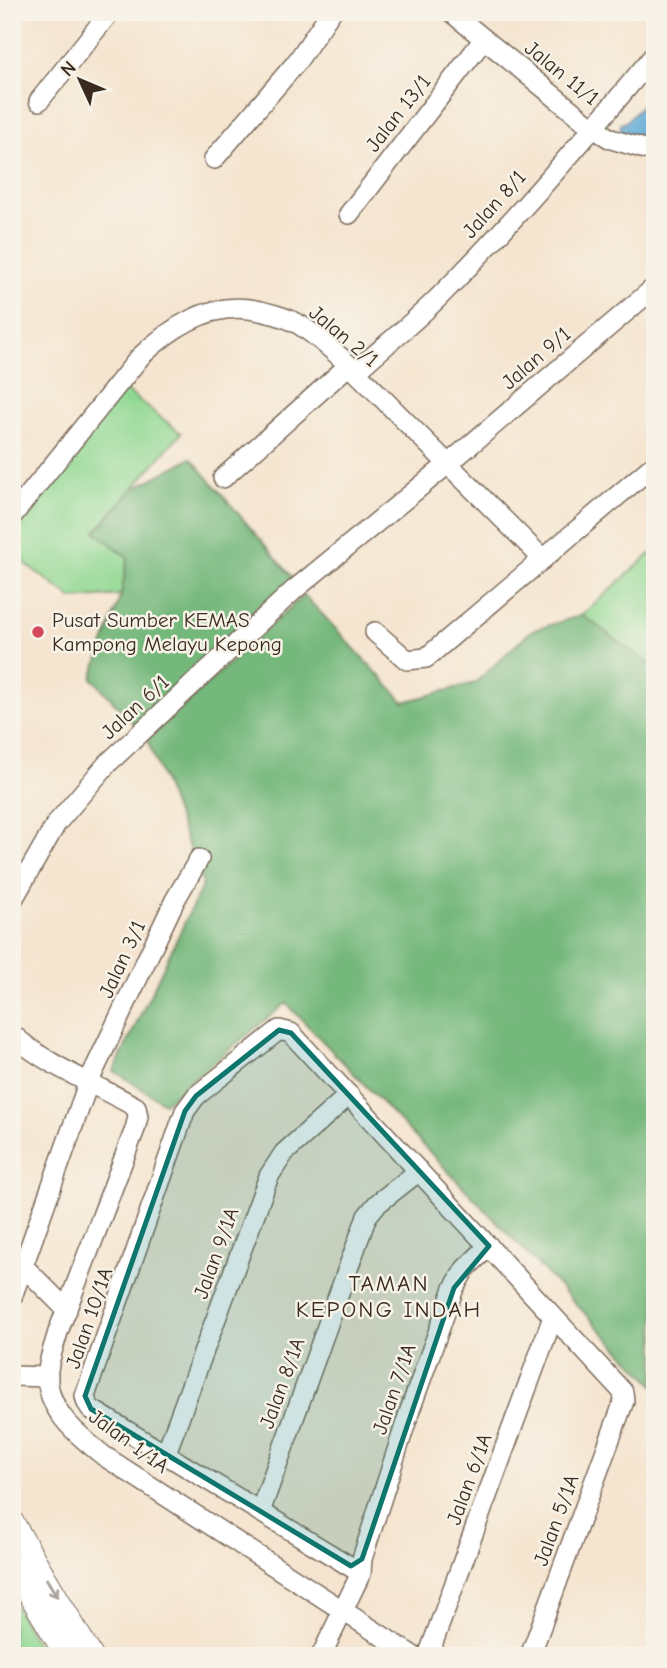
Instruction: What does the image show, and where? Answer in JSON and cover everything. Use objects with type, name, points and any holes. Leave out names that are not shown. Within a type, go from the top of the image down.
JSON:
[{"type":"main road","points":[[12,1522],[91,1656]]},
{"type":"main road","points":[[12,1564],[67,1656]]},
{"type":"street","points":[[39,101],[110,12]]},
{"type":"street","points":[[214,159],[296,63],[331,12]]},
{"type":"street","name":"Jalan 11/1","points":[[450,12],[593,128],[611,139],[655,152]]},
{"type":"street","name":"Jalan 13/1","points":[[349,214],[484,39]]},
{"type":"street","name":"Jalan 8/1","points":[[223,478],[436,300],[593,128],[655,54]]},
{"type":"street","name":"Jalan 9/1","points":[[448,464],[655,287]]},
{"type":"street","name":"Jalan 2/1","points":[[12,516],[140,357],[159,339],[180,324],[203,315],[247,308],[298,323],[352,369],[543,559]]},
{"type":"street","name":"Jalan 6/1","points":[[12,901],[57,824],[107,764],[294,590],[448,464]]},
{"type":"street","points":[[375,632],[407,660],[426,659],[655,464]]},
{"type":"street","name":"Jalan 3/1","points":[[12,1297],[89,1081],[175,900],[199,859]]},
{"type":"street","name":"Jalan 10/1A","points":[[349,1095],[291,1033],[279,1030],[196,1096],[185,1111],[85,1396],[86,1404],[91,1409],[166,1452],[260,1512],[358,1566]]},
{"type":"street","points":[[12,1034],[46,1059],[89,1081]]},
{"type":"street","name":"Jalan 1/1A","points":[[89,1081],[136,1107],[138,1117],[48,1365],[49,1388],[59,1414],[85,1441],[130,1473],[413,1656]]},
{"type":"street","points":[[349,1095],[553,1317]]},
{"type":"street","name":"Jalan 9/1A","points":[[166,1452],[269,1176],[284,1153],[349,1095]]},
{"type":"street","name":"Jalan 8/1A","points":[[260,1512],[367,1216],[377,1204],[419,1171]]},
{"type":"street","name":"Jalan 7/1A","points":[[321,1656],[343,1609],[339,1595],[358,1566],[454,1288],[466,1269],[489,1246]]},
{"type":"street","points":[[24,1267],[66,1310]]},
{"type":"street","name":"Jalan 5/1A","points":[[530,1656],[624,1401],[623,1392],[616,1383],[553,1317]]},
{"type":"street","name":"Jalan 6/1A","points":[[428,1656],[553,1317]]},
{"type":"street","points":[[12,1377],[48,1377]]},
{"type":"highlighted area","points":[[279,1030],[291,1033],[489,1246],[454,1288],[362,1559],[351,1566],[91,1409],[85,1396],[185,1111],[196,1096]]},
{"type":"green space","points":[[124,389],[181,433],[96,531],[128,558],[121,595],[73,599],[12,554],[12,530]]},
{"type":"green space","points":[[191,458],[293,578],[136,726],[92,678],[121,595],[128,558],[96,532],[133,489]]},
{"type":"green space","points":[[655,550],[655,668],[582,615]]},
{"type":"green space","points":[[304,595],[404,702],[475,683],[531,631],[582,615],[655,668],[655,1386],[286,1003],[164,1103],[114,1071],[203,884],[147,739]]},
{"type":"green space","points":[[12,1601],[44,1656],[12,1656]]},
{"type":"water","points":[[655,91],[655,136],[620,135],[621,124]]},
{"type":"place","name":"Pusat Sumber KEMAS Kampong Melayu Kepong","points":[[38,632]]},
{"type":"district","name":"TAMAN KEPONG INDAH","points":[[389,1296]]}]
